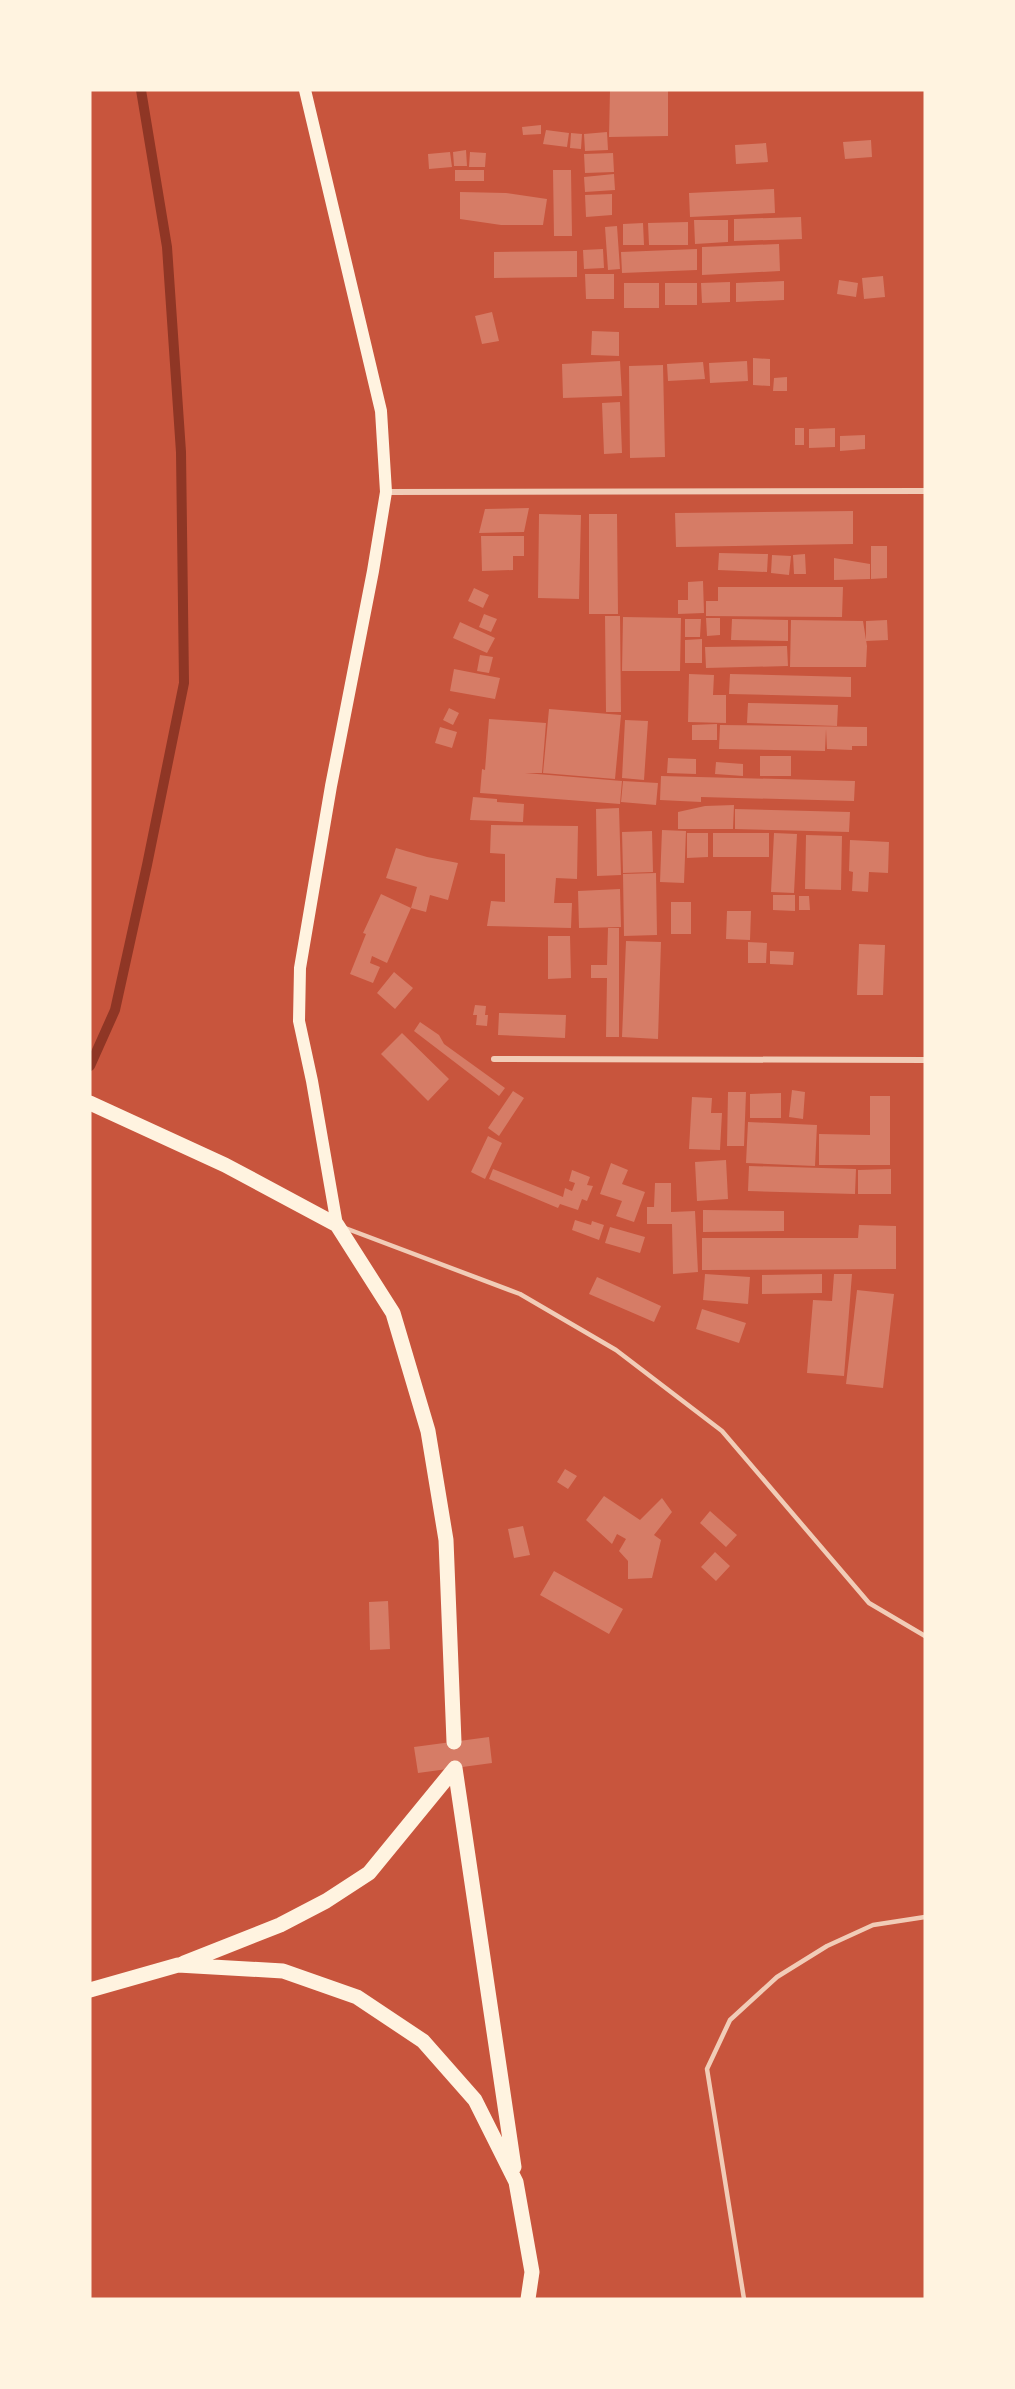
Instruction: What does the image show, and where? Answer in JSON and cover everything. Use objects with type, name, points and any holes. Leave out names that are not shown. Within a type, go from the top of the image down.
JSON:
[{"type":"main road","points":[[305,90],[381,411],[386,492],[331,786],[300,968],[299,1021],[337,1225],[393,1313],[428,1431],[446,1540],[454,1742]]},
{"type":"main road","points":[[90,1103],[225,1165],[337,1225]]},
{"type":"main road","points":[[90,1990],[178,1965],[280,1925],[326,1901],[369,1874],[455,1768],[516,2182],[532,2272],[528,2299]]},
{"type":"main road","points":[[178,1965],[283,1971],[357,1997],[423,2041],[475,2100],[516,2182]]},
{"type":"street","points":[[386,492],[925,491]]},
{"type":"street","points":[[495,1059],[925,1060]]},
{"type":"lane","points":[[337,1225],[520,1294],[616,1350],[722,1431],[869,1603],[925,1636]]},
{"type":"lane","points":[[744,2299],[707,2069],[730,2020],[777,1977],[827,1947],[873,1925],[925,1917]]},
{"type":"building","points":[[610,90],[668,90],[668,136],[609,137]]},
{"type":"building","points":[[541,125],[541,134],[523,135],[522,127]]},
{"type":"building","points":[[546,130],[569,133],[567,147],[543,144]]},
{"type":"building","points":[[607,132],[608,150],[585,151],[584,134]]},
{"type":"building","points":[[571,133],[582,134],[581,149],[570,148]]},
{"type":"building","points":[[871,140],[872,157],[845,159],[843,142]]},
{"type":"building","points":[[766,143],[768,162],[736,164],[735,145]]},
{"type":"building","points":[[466,150],[467,166],[454,166],[453,152]]},
{"type":"building","points":[[450,152],[452,167],[429,169],[428,154]]},
{"type":"building","points":[[470,152],[486,153],[485,167],[469,167]]},
{"type":"building","points":[[613,153],[614,172],[585,173],[584,154]]},
{"type":"building","points":[[455,170],[484,170],[484,181],[455,181]]},
{"type":"building","points":[[553,170],[571,170],[572,236],[554,236]]},
{"type":"building","points":[[614,174],[615,190],[585,192],[584,177]]},
{"type":"building","points":[[774,189],[775,213],[690,217],[689,193]]},
{"type":"building","points":[[460,192],[506,193],[547,199],[543,225],[501,225],[460,219]]},
{"type":"building","points":[[612,194],[612,215],[586,217],[585,195]]},
{"type":"building","points":[[801,217],[802,239],[734,241],[734,219]]},
{"type":"building","points":[[694,220],[728,220],[728,242],[695,244]]},
{"type":"building","points":[[688,222],[688,245],[649,245],[648,223]]},
{"type":"building","points":[[643,223],[644,245],[623,245],[623,224]]},
{"type":"building","points":[[617,226],[620,269],[608,270],[605,227]]},
{"type":"building","points":[[779,244],[780,271],[702,275],[702,247]]},
{"type":"building","points":[[603,249],[604,268],[584,269],[583,250]]},
{"type":"building","points":[[697,249],[697,270],[622,273],[621,252]]},
{"type":"building","points":[[577,251],[577,277],[494,278],[494,252]]},
{"type":"building","points":[[585,274],[614,274],[614,299],[586,299]]},
{"type":"building","points":[[883,276],[885,297],[864,299],[862,278]]},
{"type":"building","points":[[839,280],[858,283],[856,297],[837,294]]},
{"type":"building","points":[[784,281],[784,300],[736,302],[736,283]]},
{"type":"building","points":[[730,282],[730,302],[702,303],[701,283]]},
{"type":"building","points":[[624,283],[659,283],[659,308],[624,308]]},
{"type":"building","points":[[665,283],[697,283],[697,305],[665,305]]},
{"type":"building","points":[[492,312],[499,341],[482,344],[475,316]]},
{"type":"building","points":[[592,331],[619,332],[619,356],[591,355]]},
{"type":"building","points":[[753,358],[770,359],[770,386],[753,385]]},
{"type":"building","points":[[620,361],[622,396],[563,398],[562,364]]},
{"type":"building","points":[[747,361],[748,381],[710,383],[709,363]]},
{"type":"building","points":[[703,362],[705,379],[668,381],[667,364]]},
{"type":"building","points":[[663,365],[665,457],[630,458],[629,366]]},
{"type":"building","points":[[787,377],[787,391],[773,391],[774,378]]},
{"type":"building","points":[[620,402],[622,453],[604,454],[602,403]]},
{"type":"building","points":[[795,428],[804,428],[804,445],[795,445]]},
{"type":"building","points":[[835,428],[835,447],[809,448],[809,429]]},
{"type":"building","points":[[865,435],[865,449],[840,451],[840,436]]},
{"type":"building","points":[[529,508],[524,532],[479,533],[485,509]]},
{"type":"building","points":[[853,511],[853,544],[676,547],[675,513]]},
{"type":"building","points":[[539,514],[581,515],[579,599],[538,598]]},
{"type":"building","points":[[589,514],[617,514],[618,614],[589,614]]},
{"type":"building","points":[[481,536],[524,536],[524,556],[513,556],[513,570],[482,571]]},
{"type":"building","points":[[871,546],[887,546],[887,578],[871,579]]},
{"type":"building","points":[[719,553],[768,554],[767,572],[718,570]]},
{"type":"building","points":[[805,554],[806,574],[794,574],[793,555]]},
{"type":"building","points":[[772,555],[791,556],[789,575],[771,573]]},
{"type":"building","points":[[834,558],[870,564],[870,579],[834,580]]},
{"type":"building","points":[[703,581],[704,613],[678,614],[678,600],[688,600],[688,582]]},
{"type":"building","points":[[718,587],[843,587],[842,617],[706,616],[706,601],[718,601]]},
{"type":"building","points":[[474,588],[489,595],[483,608],[468,601]]},
{"type":"building","points":[[484,614],[497,619],[491,632],[479,627]]},
{"type":"building","points":[[605,616],[620,616],[621,712],[606,712]]},
{"type":"building","points":[[623,617],[681,618],[680,671],[622,671]]},
{"type":"building","points":[[706,618],[720,618],[720,635],[707,636]]},
{"type":"building","points":[[685,619],[701,619],[700,637],[685,637]]},
{"type":"building","points":[[732,619],[788,620],[788,641],[731,640]]},
{"type":"building","points":[[791,620],[863,621],[867,646],[866,667],[790,667]]},
{"type":"building","points":[[887,620],[888,640],[866,641],[866,621]]},
{"type":"building","points":[[460,622],[495,638],[487,653],[453,638]]},
{"type":"building","points":[[702,639],[702,663],[685,663],[685,640]]},
{"type":"building","points":[[787,646],[788,666],[706,668],[705,647]]},
{"type":"building","points":[[480,655],[493,657],[489,673],[477,671]]},
{"type":"building","points":[[454,669],[500,678],[495,699],[450,691]]},
{"type":"building","points":[[689,674],[714,675],[713,695],[726,695],[726,723],[688,722]]},
{"type":"building","points":[[730,674],[851,677],[851,697],[729,694]]},
{"type":"building","points":[[748,703],[838,705],[837,726],[747,723]]},
{"type":"building","points":[[449,708],[459,713],[453,725],[443,720]]},
{"type":"building","points":[[549,709],[621,715],[615,779],[543,773]]},
{"type":"building","points":[[489,719],[546,723],[542,773],[525,773],[622,781],[620,804],[480,793],[482,769],[485,770]]},
{"type":"building","points":[[625,720],[648,721],[644,780],[622,778]]},
{"type":"building","points":[[717,724],[717,740],[692,740],[692,725]]},
{"type":"building","points":[[720,725],[867,727],[867,746],[852,746],[852,750],[827,749],[826,729],[825,751],[719,749]]},
{"type":"building","points":[[440,727],[457,732],[452,748],[435,743]]},
{"type":"building","points":[[760,756],[791,756],[791,776],[760,776]]},
{"type":"building","points":[[668,758],[696,759],[696,774],[667,773]]},
{"type":"building","points":[[716,762],[743,764],[743,776],[715,774]]},
{"type":"building","points":[[661,776],[855,781],[854,801],[701,797],[701,802],[660,800]]},
{"type":"building","points":[[623,781],[658,783],[656,805],[621,802]]},
{"type":"building","points":[[473,797],[524,804],[523,822],[470,820]]},
{"type":"building","points":[[734,805],[733,829],[678,829],[678,812],[705,806]]},
{"type":"building","points":[[619,808],[621,875],[597,876],[596,809]]},
{"type":"building","points":[[735,809],[850,812],[849,832],[735,829]]},
{"type":"building","points":[[491,825],[578,826],[577,879],[556,878],[554,903],[572,903],[571,928],[487,926],[491,901],[505,902],[505,854],[490,853]]},
{"type":"building","points":[[662,830],[686,831],[684,883],[660,882]]},
{"type":"building","points":[[652,831],[653,872],[623,873],[622,832]]},
{"type":"building","points":[[687,833],[708,833],[708,857],[687,858]]},
{"type":"building","points":[[713,833],[769,833],[769,857],[713,857]]},
{"type":"building","points":[[774,833],[797,834],[794,893],[771,892]]},
{"type":"building","points":[[806,835],[842,836],[841,890],[805,889]]},
{"type":"building","points":[[850,840],[889,842],[888,873],[869,872],[868,892],[852,891],[853,872],[849,871]]},
{"type":"building","points":[[396,848],[458,863],[448,900],[430,895],[426,912],[411,908],[417,887],[386,878]]},
{"type":"building","points":[[656,873],[657,935],[624,936],[623,874]]},
{"type":"building","points":[[620,889],[621,927],[579,928],[578,891]]},
{"type":"building","points":[[381,894],[411,908],[387,963],[372,956],[370,963],[380,967],[373,983],[350,974],[366,934],[363,933]]},
{"type":"building","points":[[773,895],[795,895],[795,911],[773,910]]},
{"type":"building","points":[[799,896],[809,896],[810,910],[799,910]]},
{"type":"building","points":[[671,902],[691,902],[691,934],[671,934]]},
{"type":"building","points":[[727,911],[751,911],[750,940],[726,939]]},
{"type":"building","points":[[608,928],[619,928],[619,1037],[606,1037],[607,978],[591,978],[591,965],[607,965]]},
{"type":"building","points":[[548,936],[570,936],[571,978],[548,979]]},
{"type":"building","points":[[626,941],[661,942],[658,1039],[622,1037]]},
{"type":"building","points":[[748,942],[767,943],[766,963],[748,963]]},
{"type":"building","points":[[859,944],[885,945],[883,995],[857,995]]},
{"type":"building","points":[[770,951],[794,952],[793,965],[770,964]]},
{"type":"building","points":[[394,972],[413,988],[395,1009],[377,993]]},
{"type":"building","points":[[475,1005],[486,1006],[487,1026],[476,1025],[477,1015],[473,1015]]},
{"type":"building","points":[[499,1013],[566,1015],[565,1038],[498,1035]]},
{"type":"building","points":[[420,1022],[439,1035],[444,1044],[505,1088],[499,1096],[414,1031]]},
{"type":"building","points":[[402,1033],[449,1079],[428,1101],[381,1054]]},
{"type":"building","points":[[792,1090],[805,1092],[803,1119],[789,1117]]},
{"type":"building","points":[[513,1091],[524,1098],[499,1136],[488,1128]]},
{"type":"building","points":[[728,1092],[746,1092],[744,1146],[727,1146]]},
{"type":"building","points":[[781,1093],[781,1118],[750,1118],[750,1094]]},
{"type":"building","points":[[870,1096],[890,1096],[890,1165],[819,1165],[819,1134],[870,1135]]},
{"type":"building","points":[[692,1097],[712,1098],[711,1113],[722,1113],[720,1150],[689,1149]]},
{"type":"building","points":[[748,1122],[817,1125],[815,1166],[746,1163]]},
{"type":"building","points":[[488,1136],[502,1143],[485,1179],[471,1172]]},
{"type":"building","points":[[726,1160],[728,1199],[697,1201],[695,1162]]},
{"type":"building","points":[[611,1163],[628,1170],[622,1184],[645,1192],[634,1222],[616,1216],[622,1201],[600,1194]]},
{"type":"building","points":[[749,1166],[856,1169],[855,1194],[748,1191]]},
{"type":"building","points":[[493,1169],[563,1197],[565,1188],[572,1191],[575,1183],[569,1181],[572,1170],[590,1177],[587,1185],[593,1186],[587,1201],[582,1199],[578,1210],[560,1204],[558,1208],[489,1179]]},
{"type":"building","points":[[891,1169],[891,1194],[858,1194],[858,1170]]},
{"type":"building","points":[[655,1183],[671,1183],[671,1212],[695,1211],[698,1272],[673,1274],[672,1224],[647,1224],[647,1207],[654,1207]]},
{"type":"building","points":[[703,1210],[784,1211],[784,1231],[703,1232]]},
{"type":"building","points":[[575,1220],[591,1225],[592,1221],[604,1225],[599,1240],[572,1230]]},
{"type":"building","points":[[859,1225],[896,1226],[896,1269],[702,1270],[702,1238],[858,1238]]},
{"type":"building","points":[[610,1227],[645,1237],[640,1253],[605,1243]]},
{"type":"building","points":[[705,1274],[750,1277],[748,1304],[703,1300]]},
{"type":"building","points":[[822,1274],[822,1293],[762,1294],[762,1275]]},
{"type":"building","points":[[834,1274],[852,1274],[844,1376],[807,1373],[813,1300],[832,1301]]},
{"type":"building","points":[[597,1277],[661,1306],[654,1322],[589,1294]]},
{"type":"building","points":[[857,1290],[894,1294],[883,1388],[846,1384]]},
{"type":"building","points":[[702,1309],[746,1323],[739,1343],[696,1329]]},
{"type":"building","points":[[565,1469],[577,1476],[568,1489],[557,1482]]},
{"type":"building","points":[[604,1496],[640,1520],[662,1498],[672,1512],[654,1535],[661,1540],[652,1578],[628,1579],[628,1561],[619,1551],[626,1539],[617,1534],[612,1544],[586,1520]]},
{"type":"building","points":[[710,1511],[737,1535],[726,1547],[700,1523]]},
{"type":"building","points":[[523,1526],[530,1555],[514,1558],[508,1529]]},
{"type":"building","points":[[715,1552],[730,1566],[716,1581],[701,1567]]},
{"type":"building","points":[[554,1571],[623,1609],[609,1634],[540,1595]]},
{"type":"building","points":[[388,1601],[390,1649],[370,1650],[369,1602]]},
{"type":"building","points":[[489,1737],[492,1763],[418,1773],[414,1747]]},
{"type":"waterway","points":[[90,1066],[115,1010],[184,683],[181,452],[167,247],[141,90]]}]
